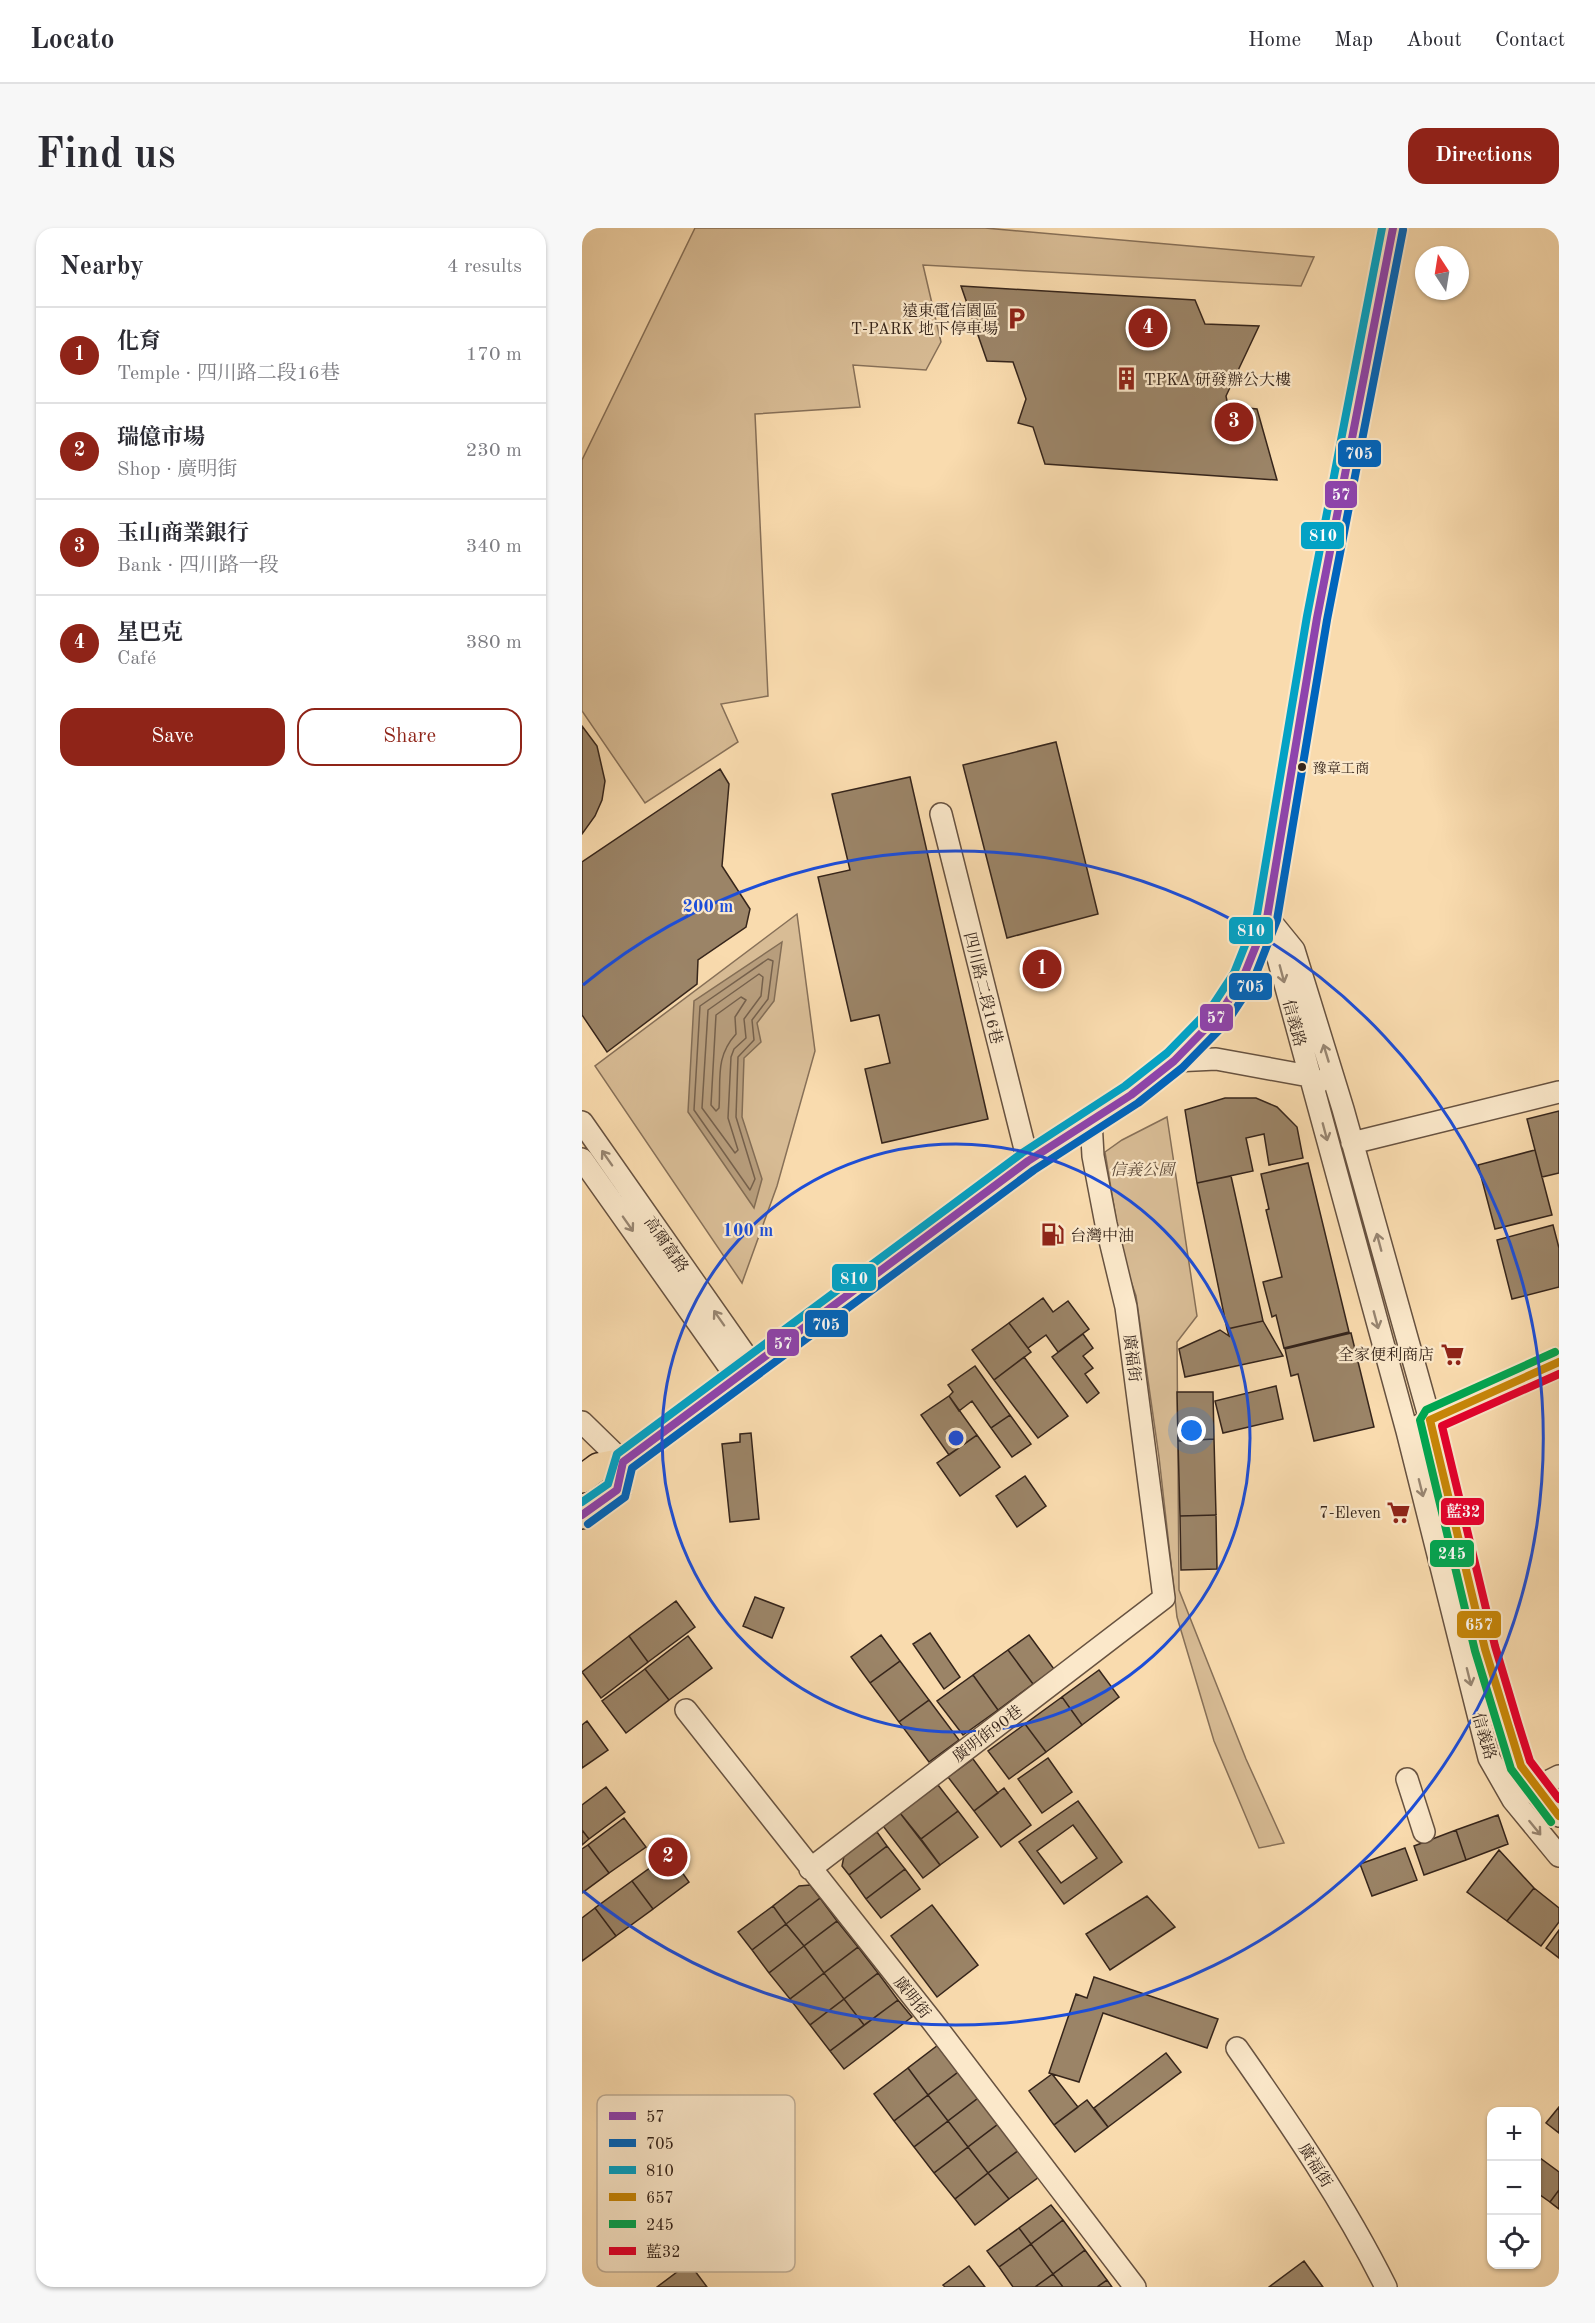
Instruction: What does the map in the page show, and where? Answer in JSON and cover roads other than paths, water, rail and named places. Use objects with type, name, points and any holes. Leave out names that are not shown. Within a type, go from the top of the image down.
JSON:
[{"type":"main road","points":[[582,1479],[598,1467],[623,1462],[1028,1161],[1131,1095],[1174,1061],[1219,1015],[1243,978],[1267,918],[1317,618],[1393,228]]},
{"type":"main road","points":[[582,1515],[617,1490],[623,1462]]},
{"type":"street","name":"四川路二段16巷","points":[[941,814],[1028,1161]]},
{"type":"street","name":"信義路","points":[[1267,918],[1407,1431],[1489,1758],[1513,1800],[1559,1856]]},
{"type":"street","name":"信義路","points":[[1267,918],[1294,950],[1343,1109],[1430,1420],[1488,1660],[1521,1766],[1559,1816]]},
{"type":"street","points":[[1174,1061],[1216,1059],[1309,1076],[1324,1086],[1343,1109]]},
{"type":"street","points":[[1352,1143],[1559,1092]]},
{"type":"street","name":"廣福街","points":[[1091,1121],[1093,1156],[1099,1190],[1126,1307],[1164,1598]]},
{"type":"street","name":"高爾富路","points":[[582,1122],[745,1372]]},
{"type":"street","name":"高爾富路","points":[[582,1159],[745,1372]]},
{"type":"street","points":[[1407,1431],[1559,1362]]},
{"type":"street","points":[[582,1422],[623,1462]]},
{"type":"street","name":"廣明街90巷","points":[[810,1869],[1164,1598]]},
{"type":"street","name":"廣明街","points":[[686,1710],[932,2021],[1135,2287]]},
{"type":"street","points":[[1513,1800],[1559,1776]]},
{"type":"street","points":[[1407,1779],[1424,1832]]},
{"type":"street","name":"廣福街","points":[[1237,2048],[1293,2128],[1344,2210],[1386,2287]]},
{"type":"water","points":[[782,942],[774,1001],[757,1023],[761,1042],[744,1058],[742,1117],[762,1179],[754,1208],[688,1112],[694,1001]]},
{"type":"place","name":"遠東電信園區 T-PARK 地下停車場","points":[[1016,319]]},
{"type":"place","name":"星巴克","points":[[1148,328]]},
{"type":"place","name":"TPKA 研發辦公大樓","points":[[1126,379]]},
{"type":"place","name":"玉山商業銀行","points":[[1234,422]]},
{"type":"place","name":"豫章工商","points":[[1302,767]]},
{"type":"place","name":"化育","points":[[1042,969]]},
{"type":"place","name":"台灣中油","points":[[1052,1235]]},
{"type":"place","name":"全家便利商店","points":[[1452,1354]]},
{"type":"place","name":"7-Eleven","points":[[1399,1512]]},
{"type":"place","name":"瑞億市場","points":[[668,1857]]},
{"type":"park label","name":"信義公園","points":[[1142,1169]]}]
